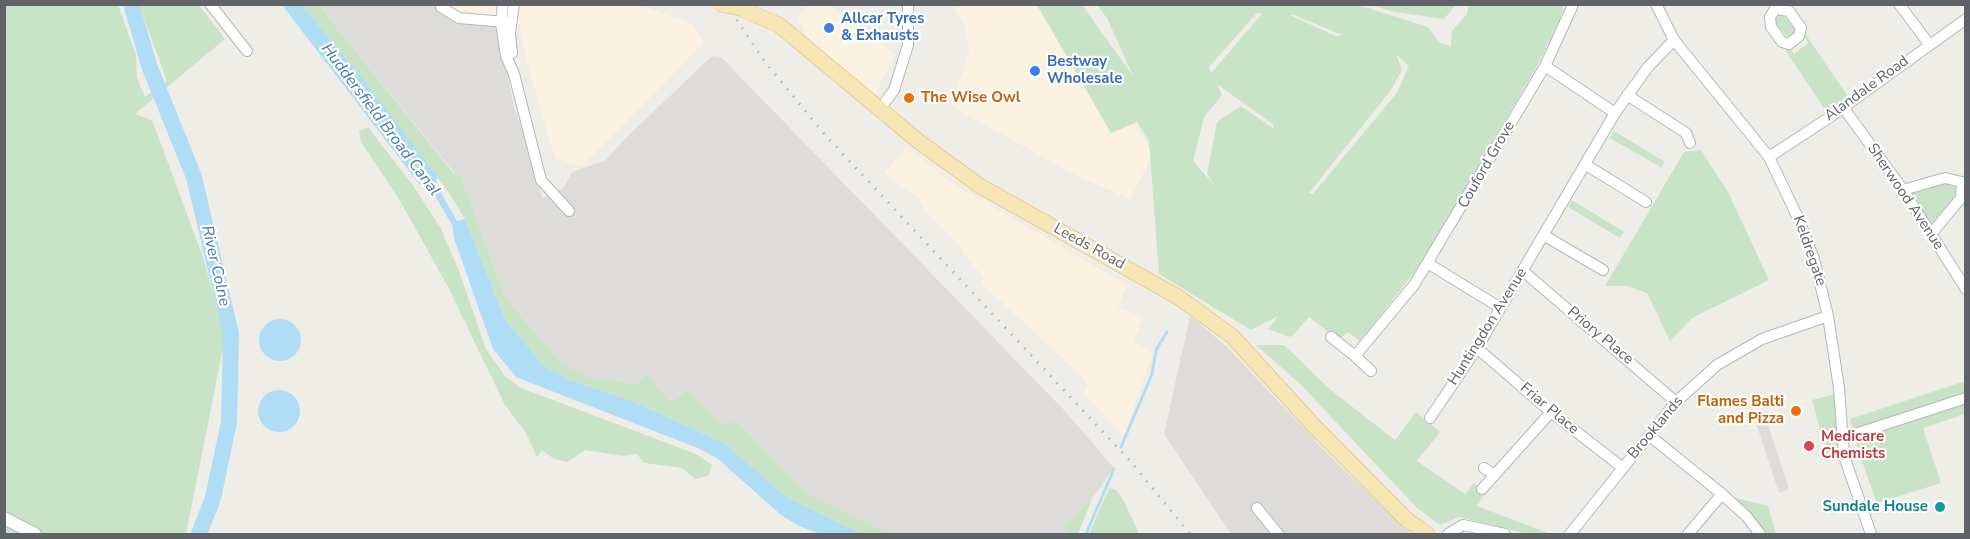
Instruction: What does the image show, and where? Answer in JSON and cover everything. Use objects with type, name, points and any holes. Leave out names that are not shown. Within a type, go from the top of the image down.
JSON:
[{"type":"main road","name":"Leeds Road","points":[[719,4],[740,8],[779,25],[918,141],[980,186],[1178,297],[1232,336],[1314,426],[1406,519],[1427,534]]},
{"type":"street","points":[[210,4],[247,51]]},
{"type":"street","points":[[503,4],[501,23],[506,56],[514,74]]},
{"type":"street","points":[[441,7],[459,18],[506,23],[509,4]]},
{"type":"street","points":[[514,4],[510,33],[514,74],[541,180],[569,211]]},
{"type":"street","points":[[880,109],[894,90],[908,45],[908,4]]},
{"type":"street","name":"Keldregate","points":[[1656,4],[1674,39],[1768,157],[1800,220],[1814,259],[1828,316],[1839,388],[1847,468],[1871,534]]},
{"type":"street","points":[[1899,4],[1929,44]]},
{"type":"street","name":"Couford Grove","points":[[1355,356],[1429,264],[1545,66],[1572,7]]},
{"type":"street","name":"Alandale Road","points":[[1768,157],[1844,107],[1965,20]]},
{"type":"street","name":"Huntingdon Avenue","points":[[1430,418],[1477,348],[1499,307],[1545,236],[1615,113],[1648,67],[1674,39]]},
{"type":"street","points":[[1545,66],[1615,113]]},
{"type":"street","points":[[1627,95],[1686,133],[1690,143]]},
{"type":"street","name":"Sherwood Avenue","points":[[1844,107],[1903,190],[1965,289]]},
{"type":"street","points":[[1586,165],[1646,202]]},
{"type":"street","points":[[1903,190],[1945,178],[1964,181],[1961,198],[1931,234]]},
{"type":"street","points":[[1545,236],[1603,270]]},
{"type":"street","points":[[1429,264],[1499,307]]},
{"type":"street","name":"Priory Place","points":[[1523,271],[1676,402]]},
{"type":"street","name":"Brooklands","points":[[1570,534],[1676,402],[1717,365],[1770,336],[1828,316]]},
{"type":"street","points":[[1331,337],[1371,371]]},
{"type":"street","name":"Friar Place","points":[[1477,348],[1551,412],[1623,468]]},
{"type":"street","points":[[1843,438],[1965,398]]},
{"type":"street","points":[[1482,489],[1551,412]]},
{"type":"street","points":[[1650,436],[1722,494],[1760,534]]},
{"type":"street","points":[[1484,468],[1495,475]]},
{"type":"street","points":[[1688,534],[1722,494]]},
{"type":"street","points":[[1257,508],[1274,533]]},
{"type":"street","points":[[4,518],[35,534]]},
{"type":"street","points":[[1448,534],[1463,525],[1505,534]]},
{"type":"shaded area","points":[[327,4],[438,5],[459,19],[498,25],[514,107],[530,149],[542,198],[563,189],[572,172],[606,160],[712,56],[721,57],[1064,410],[1114,468],[1092,499],[1063,527],[1067,534],[890,534],[806,493],[740,425],[723,426],[687,390],[671,402],[646,376],[637,384],[588,377],[562,364],[505,297],[460,174],[455,174],[322,9]]},
{"type":"shaded area","points":[[438,5],[640,5],[693,24],[704,43],[581,167],[556,158],[552,150],[524,50],[520,25],[459,19]]},
{"type":"shaded area","points":[[808,5],[828,5],[896,55],[874,95],[809,40],[797,18]]},
{"type":"shaded area","points":[[953,5],[1046,5],[1110,134],[1135,124],[1153,154],[1130,199],[1077,176],[951,106],[969,52],[966,28]]},
{"type":"shaded area","points":[[907,147],[950,182],[1127,285],[1118,307],[1144,318],[1133,340],[1153,353],[1124,436],[1083,393],[1088,385],[1079,374],[981,283],[984,278],[961,251],[962,247],[925,212],[919,199],[884,173]]},
{"type":"shaded area","points":[[1190,316],[1226,346],[1329,455],[1410,534],[1231,534],[1164,434]]},
{"type":"shaded area","points":[[1763,410],[1789,489],[1779,493],[1753,414]]},
{"type":"green space","points":[[4,5],[118,5],[136,55],[137,78],[145,97],[167,81],[139,5],[199,5],[225,39],[135,114],[152,120],[203,257],[225,338],[186,534],[5,534]]},
{"type":"green space","points":[[301,5],[327,5],[322,9],[454,174],[460,174],[505,297],[562,364],[588,377],[637,384],[646,375],[671,402],[687,390],[723,426],[730,421],[740,425],[806,493],[890,534],[862,534],[786,497],[726,444],[632,401],[569,380],[543,365],[505,319],[465,219],[447,190],[354,67]]},
{"type":"green space","points":[[1037,5],[1082,5],[1133,76],[1107,18],[1097,5],[1358,5],[1428,27],[1440,43],[1451,46],[1452,31],[1467,14],[1468,5],[1564,5],[1560,19],[1537,66],[1420,265],[1360,341],[1348,332],[1339,340],[1309,317],[1291,337],[1268,329],[1278,316],[1251,330],[1159,274],[1149,141],[1137,122],[1111,133]],"holes":[[[1257,13],[1262,14],[1211,73],[1209,67]],[[1290,15],[1342,35],[1335,36]],[[1396,54],[1409,66],[1396,94],[1313,194],[1309,193],[1391,90],[1402,70]],[[1217,84],[1273,124],[1274,129],[1241,106],[1217,122],[1207,174],[1214,185],[1193,161],[1204,117],[1222,95]]]},
{"type":"green space","points":[[1370,5],[1456,5],[1444,19],[1395,12]]},
{"type":"green space","points":[[1782,14],[1795,29],[1795,33],[1789,38],[1776,24],[1775,19]]},
{"type":"green space","points":[[1806,35],[1851,101],[1830,117],[1785,50],[1790,47],[1794,54],[1808,43],[1804,36]]},
{"type":"green space","points":[[368,127],[414,187],[440,227],[459,271],[486,349],[505,376],[521,388],[696,454],[712,465],[708,476],[695,479],[682,468],[644,463],[637,454],[623,456],[585,450],[568,462],[554,459],[542,450],[537,457],[526,433],[505,405],[448,287],[399,199],[361,142],[359,131]]},
{"type":"green space","points":[[1614,131],[1665,162],[1662,168],[1610,138]]},
{"type":"green space","points":[[1701,150],[1728,192],[1769,280],[1692,318],[1670,341],[1647,293],[1627,286],[1605,286],[1684,152]]},
{"type":"green space","points":[[1945,178],[1963,190],[1931,234],[1903,190]]},
{"type":"green space","points":[[1572,200],[1624,232],[1620,238],[1568,207]]},
{"type":"green space","points":[[1256,345],[1284,345],[1332,391],[1395,440],[1416,412],[1440,432],[1417,461],[1465,494],[1474,483],[1486,492],[1477,506],[1551,534],[1527,534],[1459,517],[1440,525],[1417,508],[1300,384]]},
{"type":"green space","points":[[1965,381],[1965,414],[1923,428],[1941,483],[1877,503],[1858,450],[1850,419]]},
{"type":"green space","points":[[1835,394],[1840,453],[1828,458],[1812,400]]},
{"type":"green space","points":[[1109,488],[1116,490],[1124,501],[1139,534],[1089,534]]},
{"type":"green space","points":[[1725,495],[1768,506],[1776,534],[1760,534]]},
{"type":"green space","points":[[1092,499],[1078,534],[1067,534],[1063,527]]},
{"type":"water","name":"Huddersfield Broad Canal","points":[[282,5],[301,5],[354,67],[437,176],[436,184],[457,221],[465,219],[505,319],[543,365],[569,380],[632,401],[726,444],[786,497],[862,534],[821,534],[799,526],[781,515],[718,459],[700,449],[516,377],[493,349],[455,241],[452,225],[431,189],[420,185]]},
{"type":"water","points":[[280,319],[288,320],[295,325],[300,332],[300,348],[295,355],[288,360],[280,361],[272,360],[265,355],[260,348],[259,340],[260,332],[265,325],[272,320]]},
{"type":"water","points":[[279,390],[287,391],[294,396],[299,403],[299,419],[294,426],[287,431],[279,432],[271,431],[264,426],[259,419],[258,411],[259,403],[264,396],[271,391]]},
{"type":"waterway","name":"River Colne","points":[[131,4],[150,68],[194,177],[231,334],[229,422],[213,498],[199,534]]},
{"type":"waterway","points":[[1121,447],[1152,374],[1156,350],[1167,332]]},
{"type":"waterway","points":[[1086,534],[1114,469]]},
{"type":"railway","points":[[726,4],[765,62],[826,136],[1132,463],[1190,534]]},
{"type":"place","name":"Allcar Tyres & Exhausts","points":[[829,28]]},
{"type":"place","name":"Bestway Wholesale","points":[[1035,71]]},
{"type":"place","name":"The Wise Owl","points":[[909,98]]},
{"type":"place","name":"Flames Balti and Pizza","points":[[1796,411]]},
{"type":"place","name":"Medicare Chemists","points":[[1809,446]]},
{"type":"place","name":"Sundale House","points":[[1940,507]]}]
